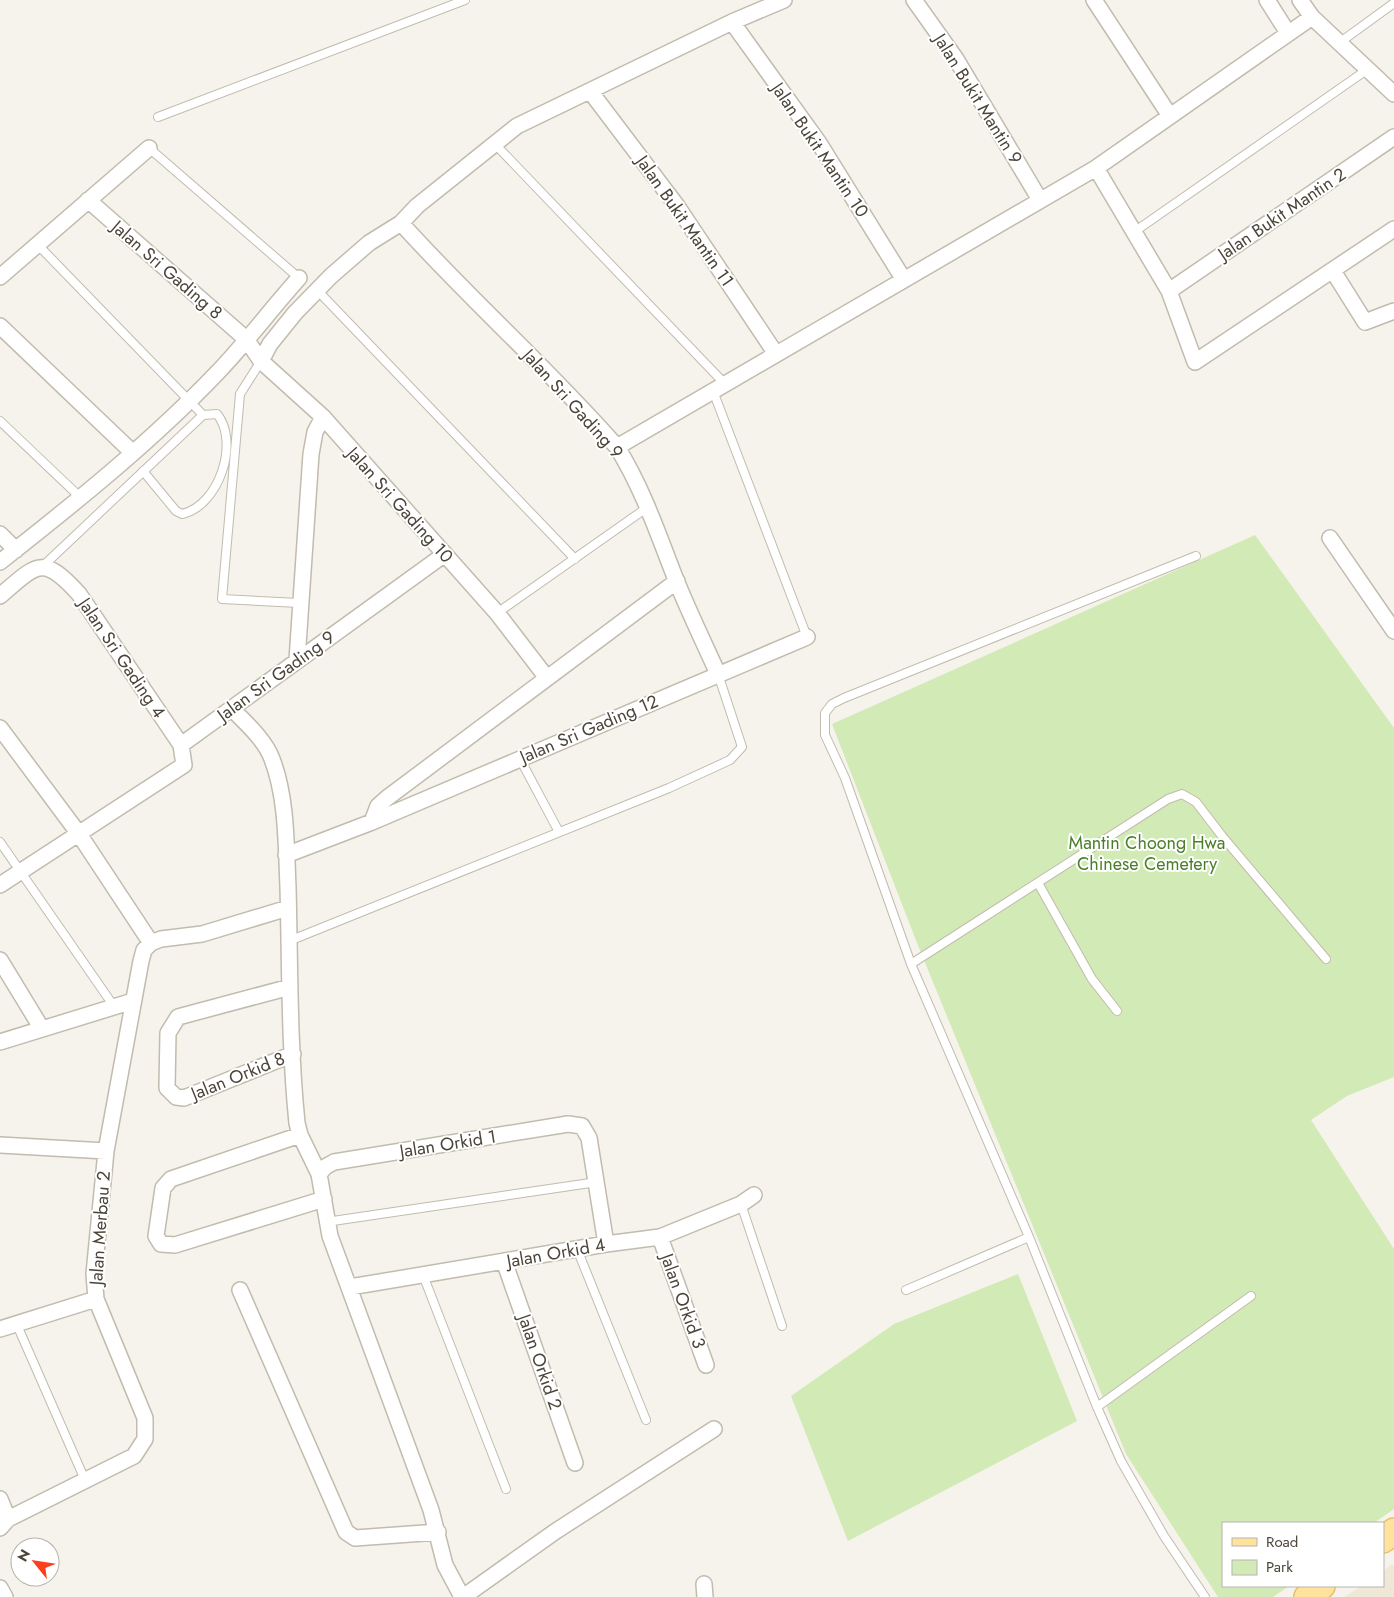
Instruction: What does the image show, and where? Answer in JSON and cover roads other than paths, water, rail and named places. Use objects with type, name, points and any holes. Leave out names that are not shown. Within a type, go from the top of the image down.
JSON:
[{"type":"main road","points":[[1308,1597],[1321,1587]]},
{"type":"street","points":[[261,361],[270,344],[288,321],[317,290],[370,243],[401,223],[494,143],[517,126],[732,22],[784,0]]},
{"type":"street","name":"Jalan Bukit Mantin 9","points":[[914,0],[956,59],[1040,200]]},
{"type":"street","points":[[1094,0],[1170,116]]},
{"type":"street","points":[[1268,0],[1288,33]]},
{"type":"street","points":[[1300,0],[1312,17],[1394,94]]},
{"type":"street","points":[[617,447],[1096,168],[1312,17]]},
{"type":"street","name":"Jalan Bukit Mantin 10","points":[[732,22],[819,143],[904,280]]},
{"type":"street","name":"Jalan Bukit Mantin 11","points":[[590,91],[677,206],[776,354]]},
{"type":"street","name":"Jalan Bukit Mantin 2","points":[[1169,291],[1394,137]]},
{"type":"street","points":[[0,277],[149,148]]},
{"type":"street","points":[[1096,168],[1169,291],[1195,362],[1394,229]]},
{"type":"street","name":"Jalan Sri Gading 8","points":[[88,200],[246,339]]},
{"type":"street","name":"Jalan Sri Gading 9","points":[[401,223],[450,277],[496,321],[617,447],[630,468],[648,507],[677,581],[718,674]]},
{"type":"street","points":[[1333,271],[1365,322],[1394,311]]},
{"type":"street","points":[[0,562],[80,497],[190,400],[219,372],[299,278]]},
{"type":"street","points":[[0,326],[132,452]]},
{"type":"street","name":"Jalan Sri Gading 10","points":[[246,339],[261,361],[322,417],[445,554],[497,613],[547,678]]},
{"type":"street","points":[[297,660],[299,603],[311,454],[314,432],[322,417]]},
{"type":"street","points":[[0,534],[16,550]]},
{"type":"street","points":[[1330,538],[1394,631]]},
{"type":"street","name":"Jalan Sri Gading 9","points":[[181,745],[445,554]]},
{"type":"street","points":[[0,596],[30,570],[42,566]]},
{"type":"street","name":"Jalan Sri Gading 4","points":[[42,566],[54,570],[64,577],[80,594],[181,745],[184,765],[80,834]]},
{"type":"street","points":[[372,822],[378,806],[387,798],[677,581]]},
{"type":"street","name":"Jalan Sri Gading 12","points":[[286,855],[372,822],[807,637]]},
{"type":"street","points":[[232,709],[272,756],[281,791],[286,855],[294,1098],[300,1135],[319,1174],[326,1222],[438,1532],[444,1565],[462,1597],[556,1531],[714,1429]]},
{"type":"street","points":[[0,728],[80,834],[151,943],[161,939],[202,934],[288,908]]},
{"type":"street","points":[[0,885],[80,834]]},
{"type":"street","name":"Jalan Merbau 2","points":[[4,1523],[134,1456],[145,1439],[145,1418],[96,1299],[96,1244],[106,1151],[133,1001],[144,950],[151,943]]},
{"type":"street","points":[[0,960],[42,1029]]},
{"type":"street","name":"Jalan Orkid 8","points":[[290,987],[178,1017],[168,1033],[167,1088],[176,1097],[184,1098],[293,1054]]},
{"type":"street","points":[[0,1042],[113,1005],[133,1001]]},
{"type":"street","name":"Jalan Orkid 1","points":[[319,1174],[325,1167],[334,1162],[568,1124],[582,1126],[589,1138],[597,1182]]},
{"type":"street","points":[[300,1135],[171,1179],[163,1188],[156,1236],[161,1244],[175,1245],[324,1199]]},
{"type":"street","points":[[0,1145],[106,1151]]},
{"type":"street","points":[[597,1182],[606,1244]]},
{"type":"street","name":"Jalan Orkid 4","points":[[350,1287],[606,1244],[660,1237],[741,1204],[754,1195]]},
{"type":"street","name":"Jalan Orkid 3","points":[[660,1237],[706,1365]]},
{"type":"street","name":"Jalan Orkid 2","points":[[504,1261],[575,1463]]},
{"type":"street","points":[[240,1290],[346,1532],[355,1538],[438,1532]]},
{"type":"street","points":[[0,1329],[96,1299]]},
{"type":"street","points":[[0,1499],[4,1523]]},
{"type":"street","points":[[0,1588],[5,1597]]},
{"type":"lane","points":[[158,118],[465,0]]},
{"type":"lane","points":[[1339,43],[1394,4]]},
{"type":"lane","points":[[1134,232],[1368,69]]},
{"type":"lane","points":[[494,143],[719,388],[807,637]]},
{"type":"lane","points":[[149,148],[299,278]]},
{"type":"lane","points":[[37,244],[203,414]]},
{"type":"lane","points":[[317,290],[575,559]]},
{"type":"lane","points":[[261,361],[240,394],[222,599],[299,603]]},
{"type":"lane","points":[[42,566],[203,414],[217,414],[226,429],[224,468],[214,490],[190,512],[182,514],[176,511],[143,472]]},
{"type":"lane","points":[[0,421],[80,497]]},
{"type":"lane","points":[[497,613],[648,507]]},
{"type":"lane","points":[[1196,556],[844,698],[832,704],[825,713],[825,735],[845,778],[911,964],[1029,1237],[1097,1407],[1121,1461],[1164,1536],[1205,1597]]},
{"type":"lane","points":[[289,941],[730,760],[742,747],[718,674]]},
{"type":"lane","points":[[520,759],[558,832]]},
{"type":"lane","points":[[911,964],[1168,799],[1182,794],[1196,802],[1222,836],[1326,959]]},
{"type":"lane","points":[[0,842],[22,871],[113,1005]]},
{"type":"lane","points":[[1038,883],[1092,979],[1118,1011]]},
{"type":"lane","points":[[326,1222],[597,1182]]},
{"type":"lane","points":[[741,1204],[782,1326]]},
{"type":"lane","points":[[906,1290],[1029,1237]]},
{"type":"lane","points":[[578,1249],[646,1420]]},
{"type":"lane","points":[[423,1275],[506,1489]]},
{"type":"lane","points":[[1097,1407],[1250,1296]]},
{"type":"lane","points":[[17,1324],[85,1480]]},
{"type":"park label","name":"Mantin Choong Hwa Chinese Cemetery","points":[[1147,853]]}]
